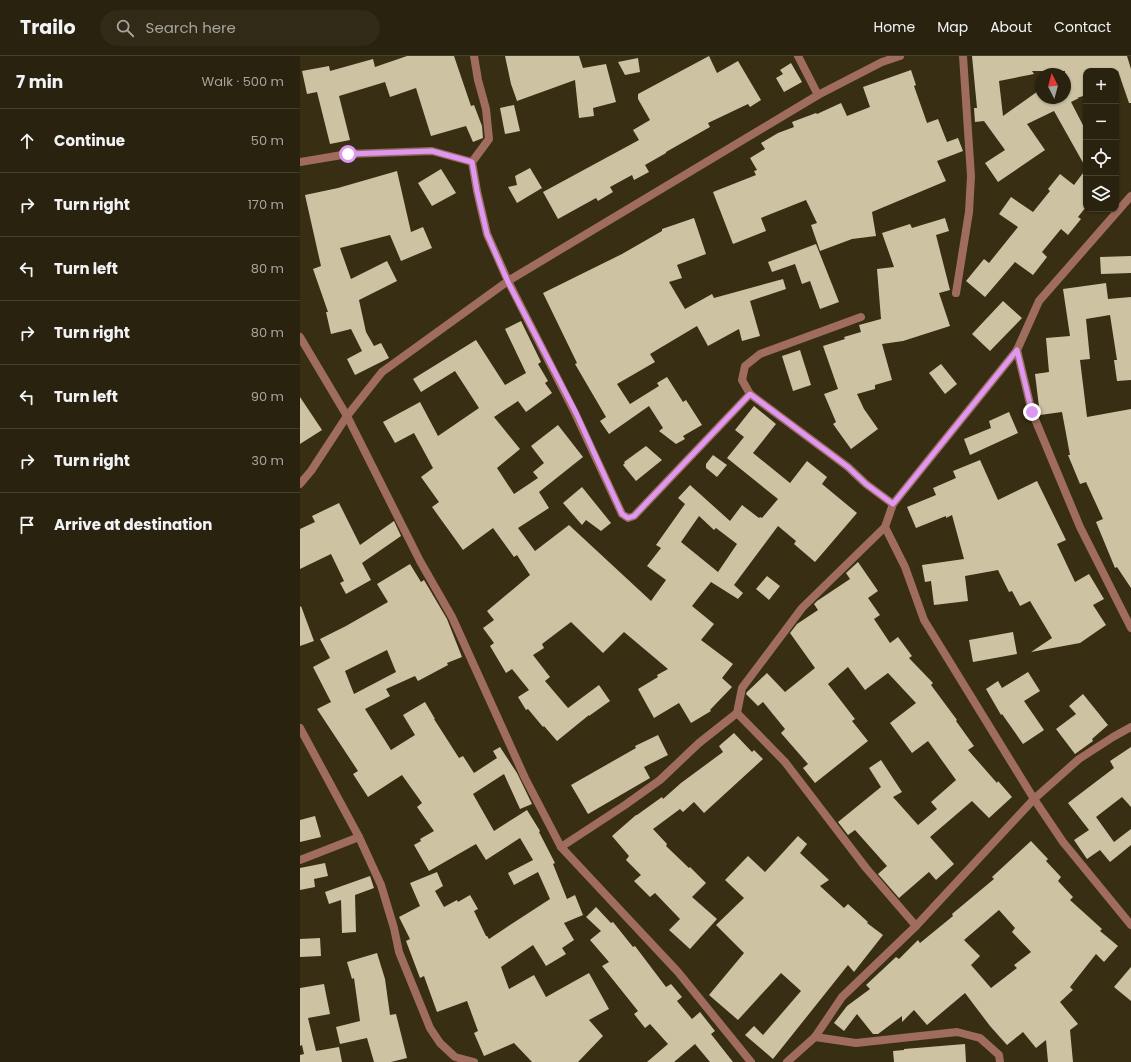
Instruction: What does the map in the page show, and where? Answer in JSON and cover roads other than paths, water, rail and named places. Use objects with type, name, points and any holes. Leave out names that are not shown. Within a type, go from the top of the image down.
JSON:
[{"type":"street","points":[[474,56],[478,80],[486,109],[489,139],[472,162],[487,234],[508,282],[576,413],[622,514],[628,518],[634,516],[750,394]]},
{"type":"street","points":[[798,56],[818,95]]},
{"type":"street","points":[[300,484],[347,416],[382,372],[508,282],[818,95],[882,62],[900,56]]},
{"type":"street","points":[[956,294],[969,212],[971,176],[963,56]]},
{"type":"street","points":[[300,162],[348,154],[432,151],[472,162]]},
{"type":"street","points":[[561,847],[660,780],[699,743],[737,712],[742,688],[802,608],[885,527],[893,504],[1017,350],[1039,301],[1131,196]]},
{"type":"street","points":[[861,317],[760,354],[745,366],[742,380],[750,394],[848,467],[866,484],[893,504]]},
{"type":"street","points":[[300,337],[347,416],[420,561],[452,617],[525,778],[561,847],[678,972],[751,1062]]},
{"type":"street","points":[[1017,350],[1032,412],[1080,527],[1131,628]]},
{"type":"street","points":[[885,527],[905,567],[924,620],[1034,799],[1063,842],[1131,925]]},
{"type":"street","points":[[737,712],[785,762],[866,868],[916,926]]},
{"type":"street","points":[[786,1062],[815,1037],[842,997],[916,926],[1034,799],[1079,759],[1131,727]]},
{"type":"street","points":[[300,728],[359,837],[381,885],[394,928],[399,952],[430,1028],[440,1043],[455,1057],[474,1062]]},
{"type":"street","points":[[300,860],[359,837]]},
{"type":"street","points":[[815,1037],[856,1043],[957,1032],[980,1038],[999,1056],[1000,1062]]}]
